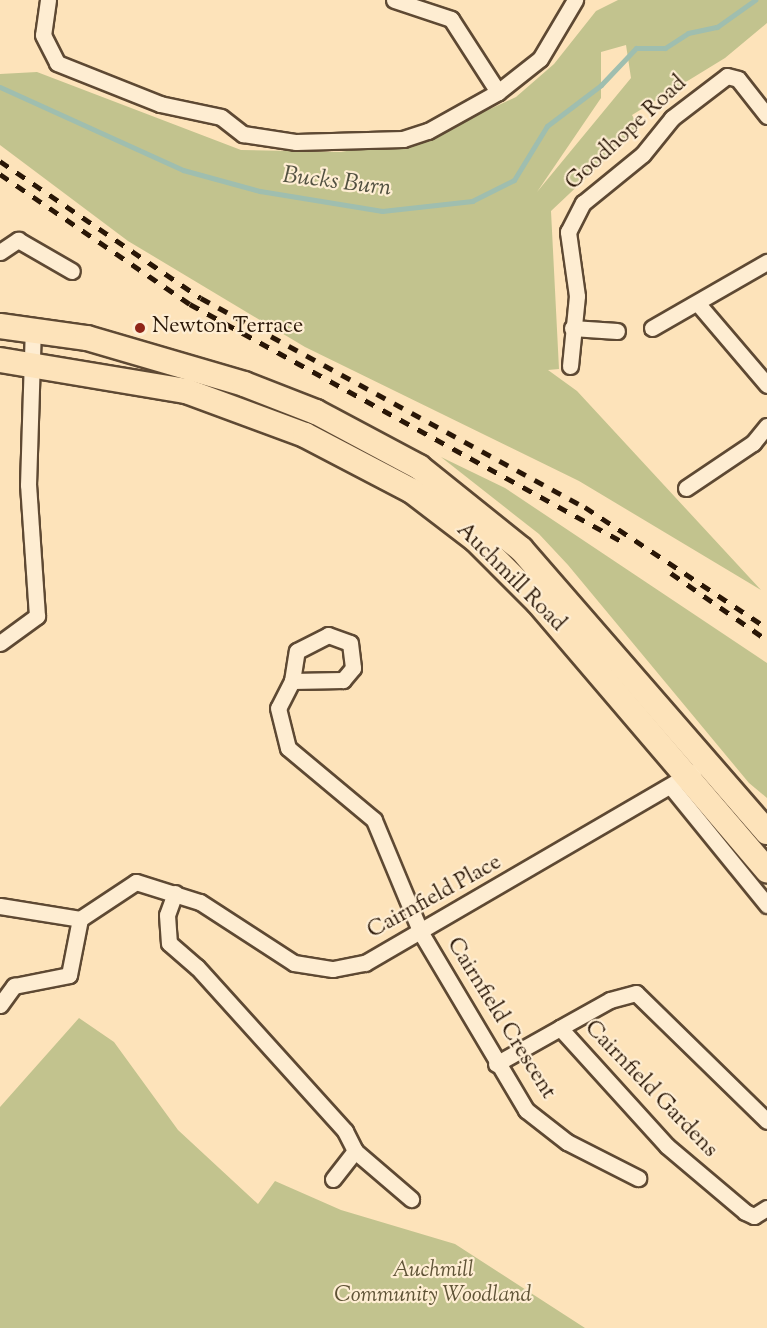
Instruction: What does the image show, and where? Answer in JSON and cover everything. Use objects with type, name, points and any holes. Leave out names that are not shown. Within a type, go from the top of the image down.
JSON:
[{"type":"main road","name":"Auchmill Road","points":[[0,326],[87,338],[244,384],[316,412],[419,467],[508,535],[767,831]]},
{"type":"main road","name":"Auchmill Road","points":[[0,360],[31,363],[186,391],[304,435],[387,474],[502,564],[680,782],[767,870]]},
{"type":"street","points":[[48,0],[43,35],[57,63],[160,104],[220,117],[243,134],[296,142],[411,138],[498,92],[549,50],[575,0]]},
{"type":"street","points":[[394,0],[451,19],[498,92]]},
{"type":"street","name":"Goodhope Road","points":[[570,366],[577,296],[568,232],[583,203],[643,154],[672,118],[725,77],[738,79],[767,116]]},
{"type":"street","points":[[0,252],[18,240],[72,272]]},
{"type":"street","points":[[652,328],[699,305],[767,262]]},
{"type":"street","points":[[699,305],[767,385]]},
{"type":"street","points":[[572,328],[616,331]]},
{"type":"street","points":[[0,643],[37,616],[28,485],[33,329]]},
{"type":"street","points":[[686,488],[753,443],[767,426]]},
{"type":"street","name":"Cairnfield Crescent","points":[[292,681],[278,708],[288,748],[374,820],[421,933],[496,1064],[544,1126],[638,1178]]},
{"type":"street","name":"Cairnfield Place","points":[[80,919],[136,882],[200,902],[282,958],[305,966],[365,963],[421,933],[680,782],[707,760]]},
{"type":"street","name":"Auchmill Road","points":[[680,782],[767,905]]},
{"type":"street","points":[[175,893],[166,915],[169,943],[197,967],[345,1131],[355,1151],[411,1199]]},
{"type":"street","points":[[0,906],[80,919],[69,975],[14,986],[0,1005]]},
{"type":"street","name":"Cairnfield Gardens","points":[[496,1064],[620,995],[636,993],[767,1121]]},
{"type":"street","name":"Cairnfield Gardens","points":[[560,1028],[667,1146],[745,1212],[754,1216],[767,1208]]},
{"type":"street","points":[[333,1179],[355,1151]]},
{"type":"green space","points":[[618,0],[767,0],[767,23],[725,58],[632,115],[639,128],[551,211],[559,369],[548,370],[577,391],[761,590],[579,481],[305,347],[128,241],[0,145],[0,74],[37,72],[241,150],[341,152],[434,135],[516,97],[554,64],[596,11]],"holes":[[[626,45],[631,78],[537,192],[601,98],[601,52]]]},
{"type":"green space","points":[[441,457],[505,488],[767,663],[767,798],[749,783],[568,565],[539,534]]},
{"type":"green space","name":"Auchmill Community Woodland","points":[[79,1018],[114,1042],[178,1130],[258,1204],[275,1181],[341,1210],[455,1244],[585,1328],[0,1328],[0,1107]]},
{"type":"waterway","name":"Bucks Burn","points":[[0,87],[183,170],[260,191],[382,211],[472,201],[514,180],[547,126],[601,85],[636,48],[665,48],[688,33],[717,27],[755,0]]},
{"type":"railway","points":[[0,161],[201,298],[585,507],[767,628]]},
{"type":"railway","points":[[0,174],[190,304],[626,544]]},
{"type":"railway","points":[[671,573],[767,640]]},
{"type":"place","name":"Newton Terrace","points":[[140,328]]}]
